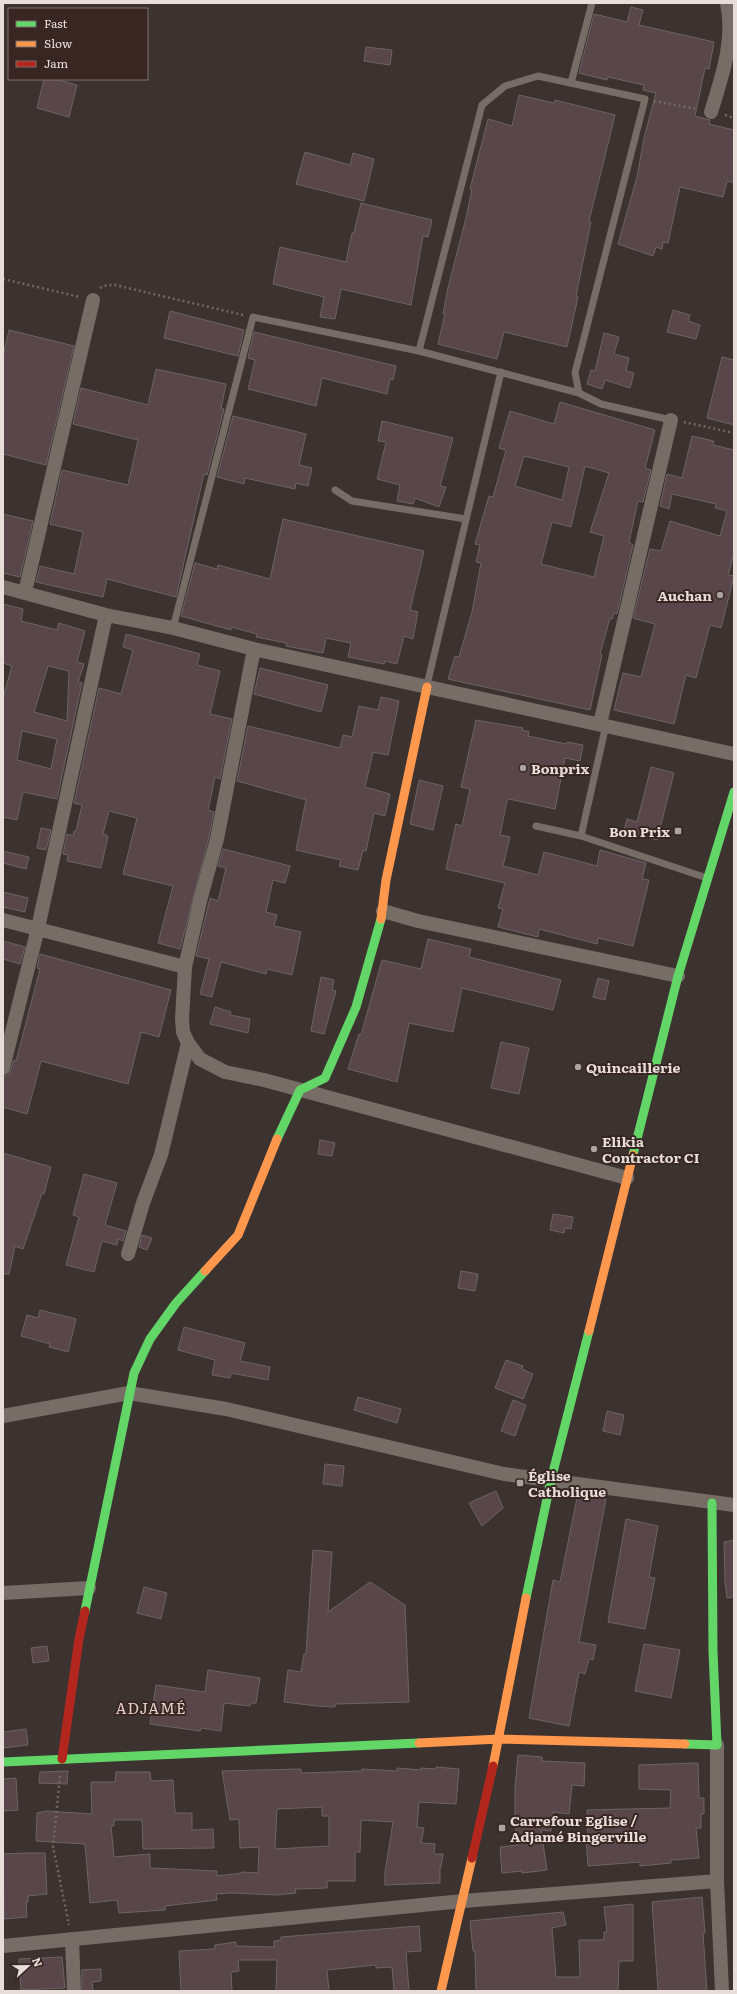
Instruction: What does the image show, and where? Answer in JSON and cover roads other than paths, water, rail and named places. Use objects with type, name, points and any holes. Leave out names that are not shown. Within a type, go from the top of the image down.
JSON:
[{"type":"street","points":[[711,112],[726,56],[730,33],[727,3]]},
{"type":"street","points":[[25,592],[93,300]]},
{"type":"street","points":[[603,725],[671,420]]},
{"type":"street","points":[[3,587],[106,615],[173,628],[254,649],[734,754]]},
{"type":"street","points":[[3,1068],[38,928],[106,615]]},
{"type":"street","points":[[254,649],[217,839],[200,901],[185,967],[182,1019],[183,1032],[188,1043],[200,1059],[225,1072],[300,1090],[627,1178]]},
{"type":"street","points":[[62,1760],[79,1639],[134,1373],[150,1339],[176,1303],[238,1235],[272,1150],[300,1090],[325,1078],[335,1058],[356,1007],[383,911],[386,880],[427,686]]},
{"type":"street","points":[[441,1991],[463,1902],[499,1739],[512,1664],[551,1480],[678,976],[734,792]]},
{"type":"street","points":[[383,911],[418,921],[678,976]]},
{"type":"street","points":[[3,920],[185,967]]},
{"type":"street","points":[[128,1254],[161,1156],[188,1043]]},
{"type":"street","points":[[3,1416],[129,1393],[226,1409],[504,1474],[734,1505]]},
{"type":"street","points":[[712,1503],[713,1651],[718,1745],[717,1881],[722,1991]]},
{"type":"street","points":[[3,1593],[89,1588]]},
{"type":"street","points":[[3,1762],[499,1739],[718,1745]]},
{"type":"street","points":[[3,1946],[463,1902],[717,1881]]},
{"type":"street","points":[[72,1939],[74,1991]]},
{"type":"lane","points":[[571,83],[592,3]]},
{"type":"lane","points":[[419,351],[482,105],[505,86],[538,76],[645,99],[575,373],[579,393]]},
{"type":"lane","points":[[173,628],[254,317],[419,351],[579,393],[601,404],[671,420]]},
{"type":"lane","points":[[427,686],[501,372]]},
{"type":"lane","points":[[334,490],[352,501],[466,519]]},
{"type":"lane","points":[[581,836],[603,725]]},
{"type":"lane","points":[[536,826],[581,836],[708,878]]},
{"type":"place","name":"Auchan","points":[[720,595]]},
{"type":"place","name":"Bonprix","points":[[523,768]]},
{"type":"place","name":"Bon Prix","points":[[678,831]]},
{"type":"place","name":"Quincaillerie","points":[[578,1067]]},
{"type":"place","name":"Elikia Contractor CI","points":[[594,1149]]},
{"type":"place","name":"Église Catholique","points":[[520,1483]]},
{"type":"place","name":"Carrefour Eglise / Adjamé Bingerville","points":[[502,1828]]},
{"type":"district","name":"ADJAMÉ","points":[[151,1707]]}]
